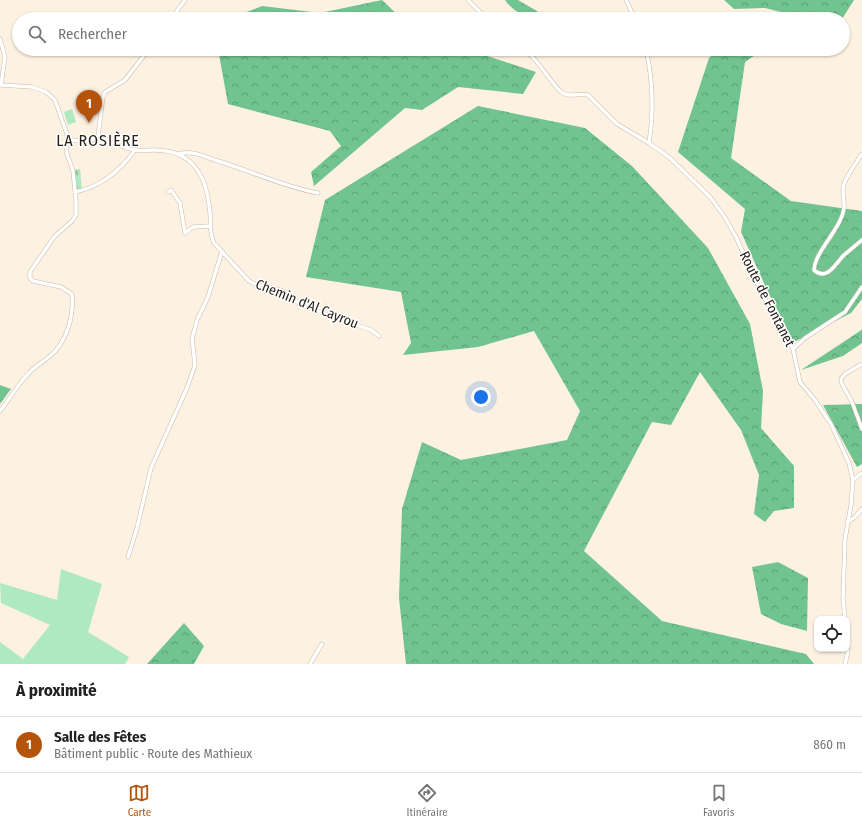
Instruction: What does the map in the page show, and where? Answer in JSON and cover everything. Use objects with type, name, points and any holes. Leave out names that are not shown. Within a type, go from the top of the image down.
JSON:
[{"type":"street","points":[[177,12],[186,0]]},
{"type":"street","points":[[468,0],[480,12]]},
{"type":"street","points":[[626,0],[632,12]]},
{"type":"street","points":[[0,39],[5,57],[2,85],[32,87],[46,92],[54,100],[70,140]]},
{"type":"street","points":[[70,140],[88,141],[94,140],[98,136],[105,92],[125,80],[144,56]]},
{"type":"street","name":"Route de Fontanet","points":[[532,56],[541,65],[557,88],[565,95],[588,95],[617,124],[650,143],[670,158],[710,197],[724,216],[736,237],[762,294],[793,349],[800,382],[815,400],[831,424],[849,463],[853,480],[852,505],[845,539],[843,584],[845,616]]},
{"type":"street","points":[[647,56],[653,99],[650,143]]},
{"type":"street","points":[[98,136],[116,144],[136,150],[155,150],[176,152],[179,154],[192,152],[305,190],[318,192]]},
{"type":"street","points":[[0,411],[29,372],[51,356],[59,347],[70,323],[73,304],[72,294],[60,287],[33,281],[30,278],[30,272],[54,237],[74,218],[76,210],[75,192],[66,146],[70,140]]},
{"type":"street","points":[[75,192],[92,187],[104,181],[117,172],[136,150]]},
{"type":"street","name":"Chemin d'Al Cayrou","points":[[179,154],[193,165],[202,178],[207,194],[210,235],[214,243],[249,281],[257,285],[280,290],[293,297],[300,305],[371,330],[379,336]]},
{"type":"street","points":[[862,154],[845,182],[843,191],[844,208],[842,216],[817,258],[814,264],[814,270],[822,274],[827,273],[843,256],[862,240]]},
{"type":"street","points":[[168,192],[170,190],[180,203],[186,233],[193,227],[210,226]]},
{"type":"street","points":[[128,557],[137,528],[151,468],[187,388],[194,364],[192,339],[197,320],[208,297],[222,251]]},
{"type":"street","points":[[793,349],[805,338],[844,312],[862,286]]},
{"type":"street","points":[[862,364],[845,374],[841,379],[842,384],[852,402],[862,429]]},
{"type":"street","points":[[853,480],[862,473]]},
{"type":"street","points":[[848,521],[854,518],[862,509]]},
{"type":"street","points":[[310,664],[322,644]]},
{"type":"street","points":[[845,664],[848,652]]},
{"type":"green space","points":[[382,0],[395,12],[325,12]]},
{"type":"green space","points":[[505,0],[518,0],[538,12],[517,12]]},
{"type":"green space","points":[[724,0],[854,0],[846,12],[781,12],[765,8],[734,9]]},
{"type":"green space","points":[[262,6],[312,12],[247,12]]},
{"type":"green space","points":[[219,56],[487,56],[536,72],[523,94],[458,87],[422,110],[405,108],[314,186],[311,172],[341,146],[330,131],[228,104]]},
{"type":"green space","points":[[711,56],[754,56],[745,62],[731,158],[791,201],[862,211],[862,299],[851,313],[794,342],[768,292],[741,232],[745,209],[678,152],[709,58]]},
{"type":"green space","points":[[478,106],[585,128],[632,166],[708,248],[750,324],[763,391],[761,428],[794,466],[794,508],[774,511],[765,522],[754,514],[759,475],[741,430],[700,372],[671,425],[652,422],[584,551],[662,621],[806,654],[814,664],[406,664],[399,598],[402,509],[422,442],[461,460],[567,440],[580,411],[534,331],[478,347],[403,355],[411,343],[401,292],[306,277],[325,200]]},
{"type":"green space","points":[[72,109],[76,122],[68,125],[64,112]]},
{"type":"green space","points":[[80,169],[82,190],[76,191],[74,170]]},
{"type":"green space","points":[[862,329],[862,343],[843,356],[801,370],[860,331]]},
{"type":"green space","points":[[0,385],[11,389],[0,404]]},
{"type":"green space","points":[[862,404],[862,464],[857,467],[823,405]]},
{"type":"green space","points":[[778,562],[808,578],[807,631],[781,624],[761,614],[752,567]]},
{"type":"green space","points":[[61,569],[102,584],[88,632],[129,657],[125,664],[0,664],[0,642],[23,659],[50,625],[1,603],[0,583],[57,600]]},
{"type":"green space","points":[[184,623],[204,646],[194,664],[147,664]]},
{"type":"place","name":"Salle des Fêtes","points":[[89,123]]},
{"type":"district","name":"LA ROSIÈRE","points":[[98,140]]}]
